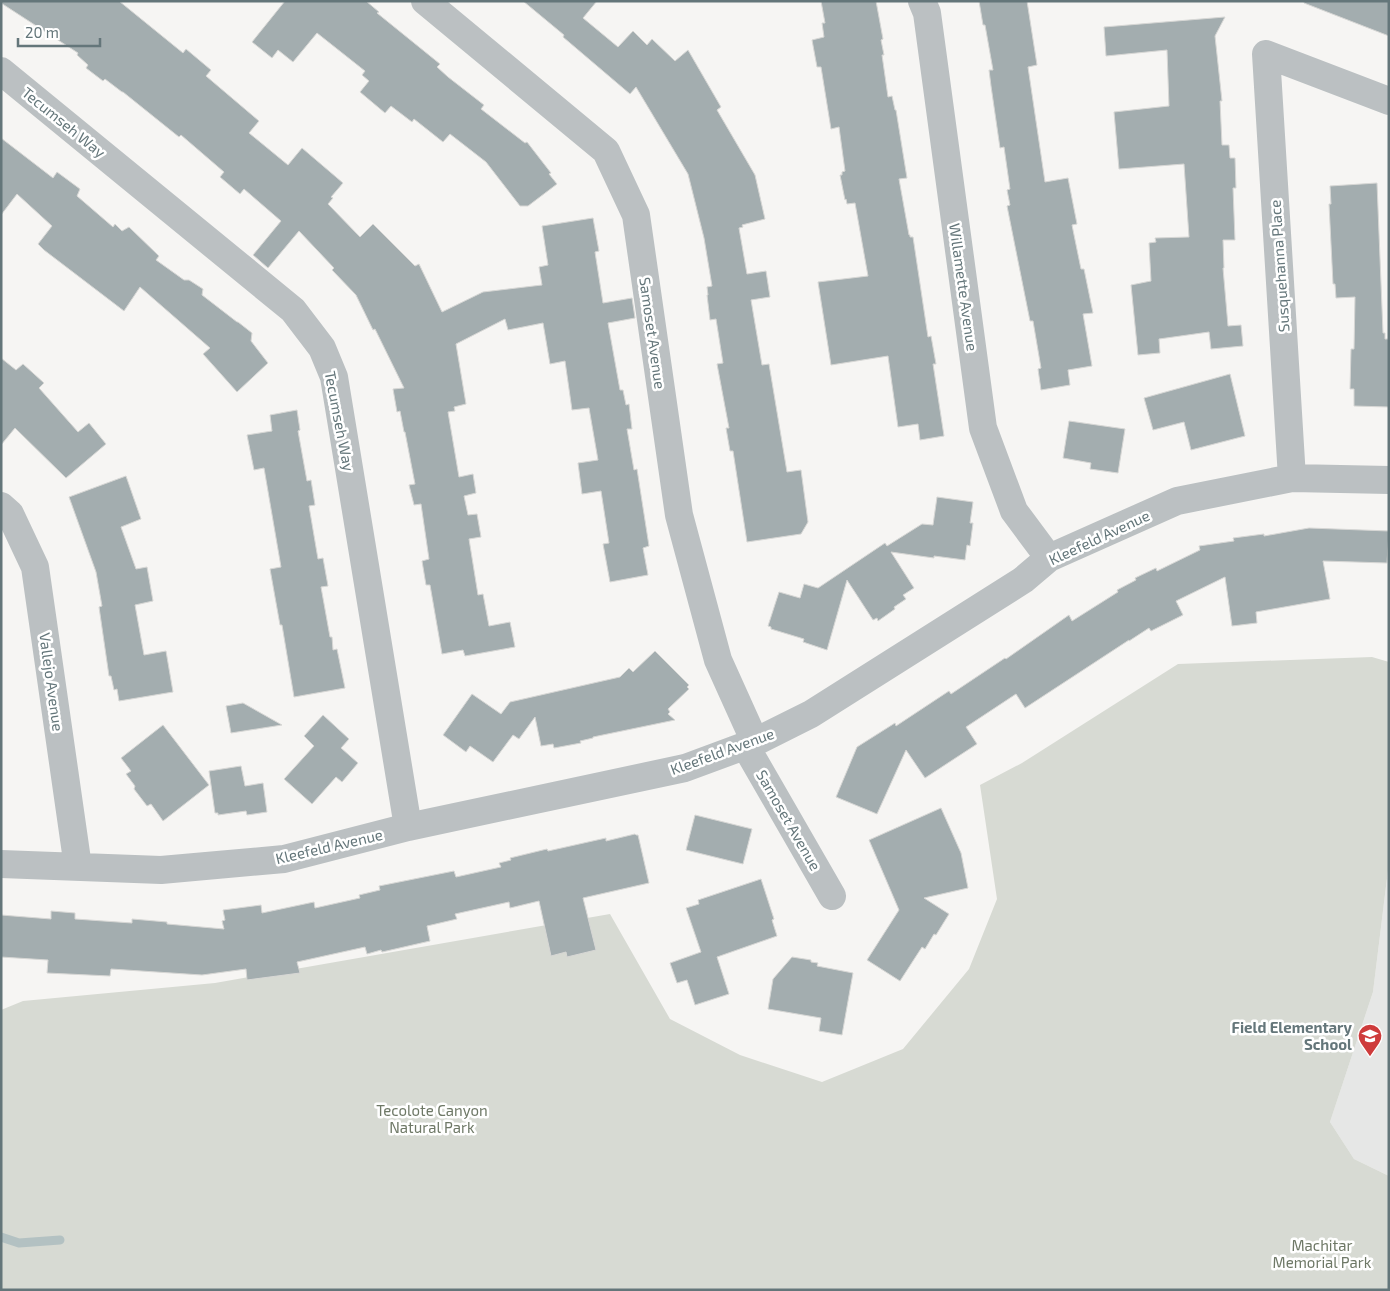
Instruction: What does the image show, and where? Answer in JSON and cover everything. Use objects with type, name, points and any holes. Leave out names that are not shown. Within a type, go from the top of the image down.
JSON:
[{"type":"street","name":"Samoset Avenue","points":[[425,1],[606,151],[636,214],[679,515],[718,660],[750,744],[832,896]]},
{"type":"street","name":"Willamette Avenue","points":[[922,1],[927,13],[982,428],[1014,511],[1050,558]]},
{"type":"street","name":"Susquehanna Place","points":[[1292,478],[1266,54],[1389,101]]},
{"type":"street","name":"Tecumseh Way","points":[[1,70],[292,310],[322,348],[334,377],[408,827]]},
{"type":"street","name":"Kleefeld Avenue","points":[[1,864],[161,870],[284,859],[408,827],[685,768],[750,744],[811,714],[1023,580],[1050,558],[1177,501],[1292,478],[1389,480]]},
{"type":"street","name":"Vallejo Avenue","points":[[1,506],[10,514],[35,566],[78,867]]},
{"type":"shaded area","name":"Field Elementary School","points":[[1389,862],[1389,1176],[1354,1159],[1330,1122],[1373,992]]},
{"type":"green space","points":[[1372,657],[1389,662],[1389,862],[1373,992],[1330,1122],[1354,1159],[1389,1176],[1389,1290],[1,1290],[1,1010],[23,1001],[215,983],[610,914],[670,1019],[740,1055],[822,1082],[903,1049],[969,969],[997,899],[980,785],[1022,763],[1178,664]]},
{"type":"building","points":[[1,1],[119,1],[183,53],[186,49],[211,70],[206,76],[259,121],[249,133],[288,165],[302,148],[343,183],[331,197],[333,198],[328,204],[360,237],[373,224],[415,266],[419,264],[442,312],[483,292],[542,285],[539,267],[548,265],[542,226],[593,218],[599,251],[595,252],[603,303],[632,298],[635,318],[608,323],[620,390],[623,390],[626,405],[629,404],[632,429],[627,429],[634,470],[637,469],[649,546],[643,548],[648,575],[610,582],[603,544],[609,543],[601,491],[582,494],[578,463],[598,460],[589,408],[572,410],[565,361],[550,364],[543,323],[508,330],[505,319],[456,344],[466,404],[454,407],[455,411],[448,412],[459,477],[473,474],[476,493],[464,496],[468,515],[477,514],[481,537],[469,539],[478,595],[483,594],[489,626],[510,622],[515,647],[465,656],[463,650],[442,654],[430,585],[426,585],[422,561],[429,559],[421,504],[414,505],[409,485],[415,484],[405,432],[400,411],[397,412],[393,389],[404,388],[356,295],[332,270],[334,268],[299,231],[268,268],[253,255],[281,221],[244,189],[240,194],[220,177],[224,172],[181,135],[179,137],[123,92],[105,79],[103,81],[86,68],[88,65],[77,55],[78,53],[1,3]]},
{"type":"building","points":[[285,1],[366,1],[379,12],[377,13],[440,64],[437,67],[448,77],[484,105],[481,109],[525,143],[527,142],[551,173],[549,174],[557,184],[528,206],[520,206],[486,162],[450,134],[443,142],[414,119],[412,122],[391,106],[385,113],[360,92],[369,81],[362,75],[365,71],[317,33],[293,62],[278,50],[272,58],[252,42]]},
{"type":"building","points":[[523,1],[597,1],[583,18],[618,47],[633,31],[647,45],[652,39],[675,61],[688,50],[721,107],[717,110],[755,175],[765,219],[742,225],[743,227],[739,228],[747,274],[766,271],[770,297],[751,300],[762,365],[769,364],[787,472],[801,470],[808,522],[801,534],[747,542],[733,451],[730,451],[726,428],[729,428],[717,364],[723,363],[716,319],[710,320],[707,287],[712,286],[704,238],[688,174],[636,87],[630,94]]},
{"type":"building","points":[[821,1],[876,1],[883,39],[881,40],[884,55],[882,55],[888,97],[892,96],[896,110],[907,178],[899,179],[909,235],[913,237],[928,337],[931,336],[936,364],[933,364],[944,436],[920,440],[918,424],[898,427],[888,356],[831,365],[818,282],[868,276],[855,203],[847,204],[840,175],[845,171],[839,127],[831,129],[821,67],[817,67],[812,40],[824,37],[822,23],[825,23]]},
{"type":"building","points":[[979,1],[1027,1],[1037,65],[1028,67],[1045,182],[1068,178],[1077,224],[1072,225],[1093,313],[1083,314],[1092,366],[1068,370],[1070,385],[1041,390],[1038,369],[1041,368],[1033,321],[1030,321],[1007,206],[1010,205],[1007,190],[1010,189],[1004,147],[1000,148],[989,70],[993,70]]},
{"type":"building","points":[[1304,1],[1389,1],[1389,36],[1304,3]]},
{"type":"building","points":[[1225,17],[1215,36],[1222,101],[1220,101],[1222,145],[1229,145],[1230,158],[1235,158],[1236,188],[1233,188],[1235,240],[1223,240],[1223,268],[1228,326],[1241,325],[1243,346],[1211,349],[1209,332],[1159,339],[1160,353],[1138,355],[1131,285],[1151,281],[1149,243],[1156,242],[1155,238],[1189,237],[1184,164],[1119,169],[1114,112],[1169,106],[1167,50],[1106,56],[1104,27]]},
{"type":"building","points":[[1,138],[53,178],[57,172],[80,189],[77,196],[113,227],[115,224],[122,231],[129,227],[159,256],[156,260],[184,280],[189,280],[203,289],[202,295],[252,333],[251,341],[268,363],[237,392],[203,354],[210,348],[140,287],[124,311],[44,250],[38,244],[52,226],[17,194],[1,215]]},
{"type":"building","points":[[1377,183],[1383,333],[1385,333],[1385,339],[1389,339],[1389,407],[1354,406],[1354,389],[1350,389],[1351,349],[1354,349],[1355,297],[1336,298],[1335,284],[1333,284],[1329,204],[1331,204],[1330,186]]},
{"type":"building","points":[[1,358],[16,370],[23,364],[44,383],[39,388],[78,432],[89,423],[106,444],[66,478],[15,428],[1,445]]},
{"type":"building","points":[[1230,374],[1245,436],[1191,450],[1184,422],[1153,430],[1144,398]]},
{"type":"building","points":[[297,410],[300,430],[298,431],[307,481],[311,480],[315,505],[309,506],[318,559],[323,558],[328,586],[321,587],[333,650],[337,649],[345,688],[294,697],[270,569],[281,567],[264,468],[254,470],[247,435],[272,431],[270,415]]},
{"type":"building","points":[[1069,421],[1125,429],[1118,473],[1090,469],[1091,463],[1063,458]]},
{"type":"building","points":[[126,476],[141,519],[121,527],[136,569],[147,567],[153,601],[135,605],[144,655],[166,651],[173,692],[119,701],[117,689],[114,690],[111,676],[109,676],[99,607],[102,606],[96,572],[69,497]]},
{"type":"building","points":[[937,497],[973,502],[970,523],[973,523],[970,546],[967,545],[965,560],[891,552],[914,588],[903,595],[906,599],[878,621],[877,618],[873,620],[847,580],[827,650],[803,642],[804,639],[771,629],[768,626],[779,592],[800,598],[804,584],[818,588],[885,543],[887,546],[922,524],[933,525]]},
{"type":"building","points":[[1309,528],[1389,531],[1387,563],[1323,561],[1330,599],[1256,612],[1257,623],[1232,626],[1225,577],[1176,601],[1183,615],[1151,631],[1149,628],[1025,708],[1016,694],[966,727],[977,744],[925,778],[906,750],[877,814],[836,797],[857,747],[895,723],[896,726],[949,691],[951,694],[1006,659],[1069,615],[1072,621],[1118,592],[1117,590],[1136,580],[1135,578],[1156,568],[1157,571],[1200,550],[1199,546],[1234,541],[1233,538],[1264,534],[1264,536]]},
{"type":"building","points":[[655,651],[689,685],[687,687],[689,689],[668,709],[670,712],[668,714],[675,720],[593,737],[580,741],[581,743],[554,748],[553,744],[541,746],[535,717],[519,739],[513,735],[493,762],[470,746],[466,752],[443,735],[472,694],[501,714],[510,702],[620,677],[629,668],[633,672]]},
{"type":"building","points":[[243,703],[282,725],[231,733],[226,706]]},
{"type":"building","points":[[323,715],[349,739],[341,748],[358,763],[342,782],[336,777],[312,804],[284,779],[314,746],[304,736]]},
{"type":"building","points":[[163,725],[209,785],[163,821],[151,804],[147,806],[134,789],[135,786],[126,774],[131,771],[121,758]]},
{"type":"building","points":[[241,766],[245,786],[263,783],[267,812],[247,815],[246,811],[218,815],[218,813],[215,813],[209,771]]},
{"type":"building","points":[[941,808],[961,853],[968,888],[924,898],[949,914],[925,949],[922,947],[900,981],[867,960],[899,910],[869,840]]},
{"type":"building","points":[[695,815],[752,829],[743,864],[686,850]]},
{"type":"building","points":[[635,834],[638,835],[649,883],[583,898],[596,950],[567,957],[566,952],[551,956],[539,901],[510,908],[509,902],[455,914],[457,919],[427,926],[430,941],[367,954],[365,947],[297,962],[300,973],[247,980],[246,969],[202,975],[111,969],[110,976],[47,973],[48,960],[1,957],[1,915],[51,919],[51,911],[75,913],[75,919],[132,923],[132,919],[224,929],[222,921],[225,920],[223,910],[261,905],[262,913],[314,902],[315,908],[360,898],[359,895],[380,890],[379,886],[454,871],[456,877],[501,867],[499,863],[511,860],[510,858],[547,849],[548,851],[606,838],[606,841]]},
{"type":"building","points":[[761,879],[774,919],[772,920],[777,936],[717,957],[729,994],[695,1005],[687,980],[677,983],[670,963],[701,952],[686,908],[699,904],[698,900]]},
{"type":"building","points":[[792,957],[811,960],[811,962],[818,963],[817,966],[853,973],[842,1035],[819,1031],[821,1018],[768,1009],[773,979]]},
{"type":"waterway","points":[[1,1237],[19,1243],[60,1240]]},
{"type":"place","name":"Field Elementary School","points":[[1370,1057]]},
{"type":"park label","name":"Tecolote Canyon Natural Park","points":[[432,1118]]},
{"type":"park label","name":"Machitar Memorial Park","points":[[1322,1254]]}]
